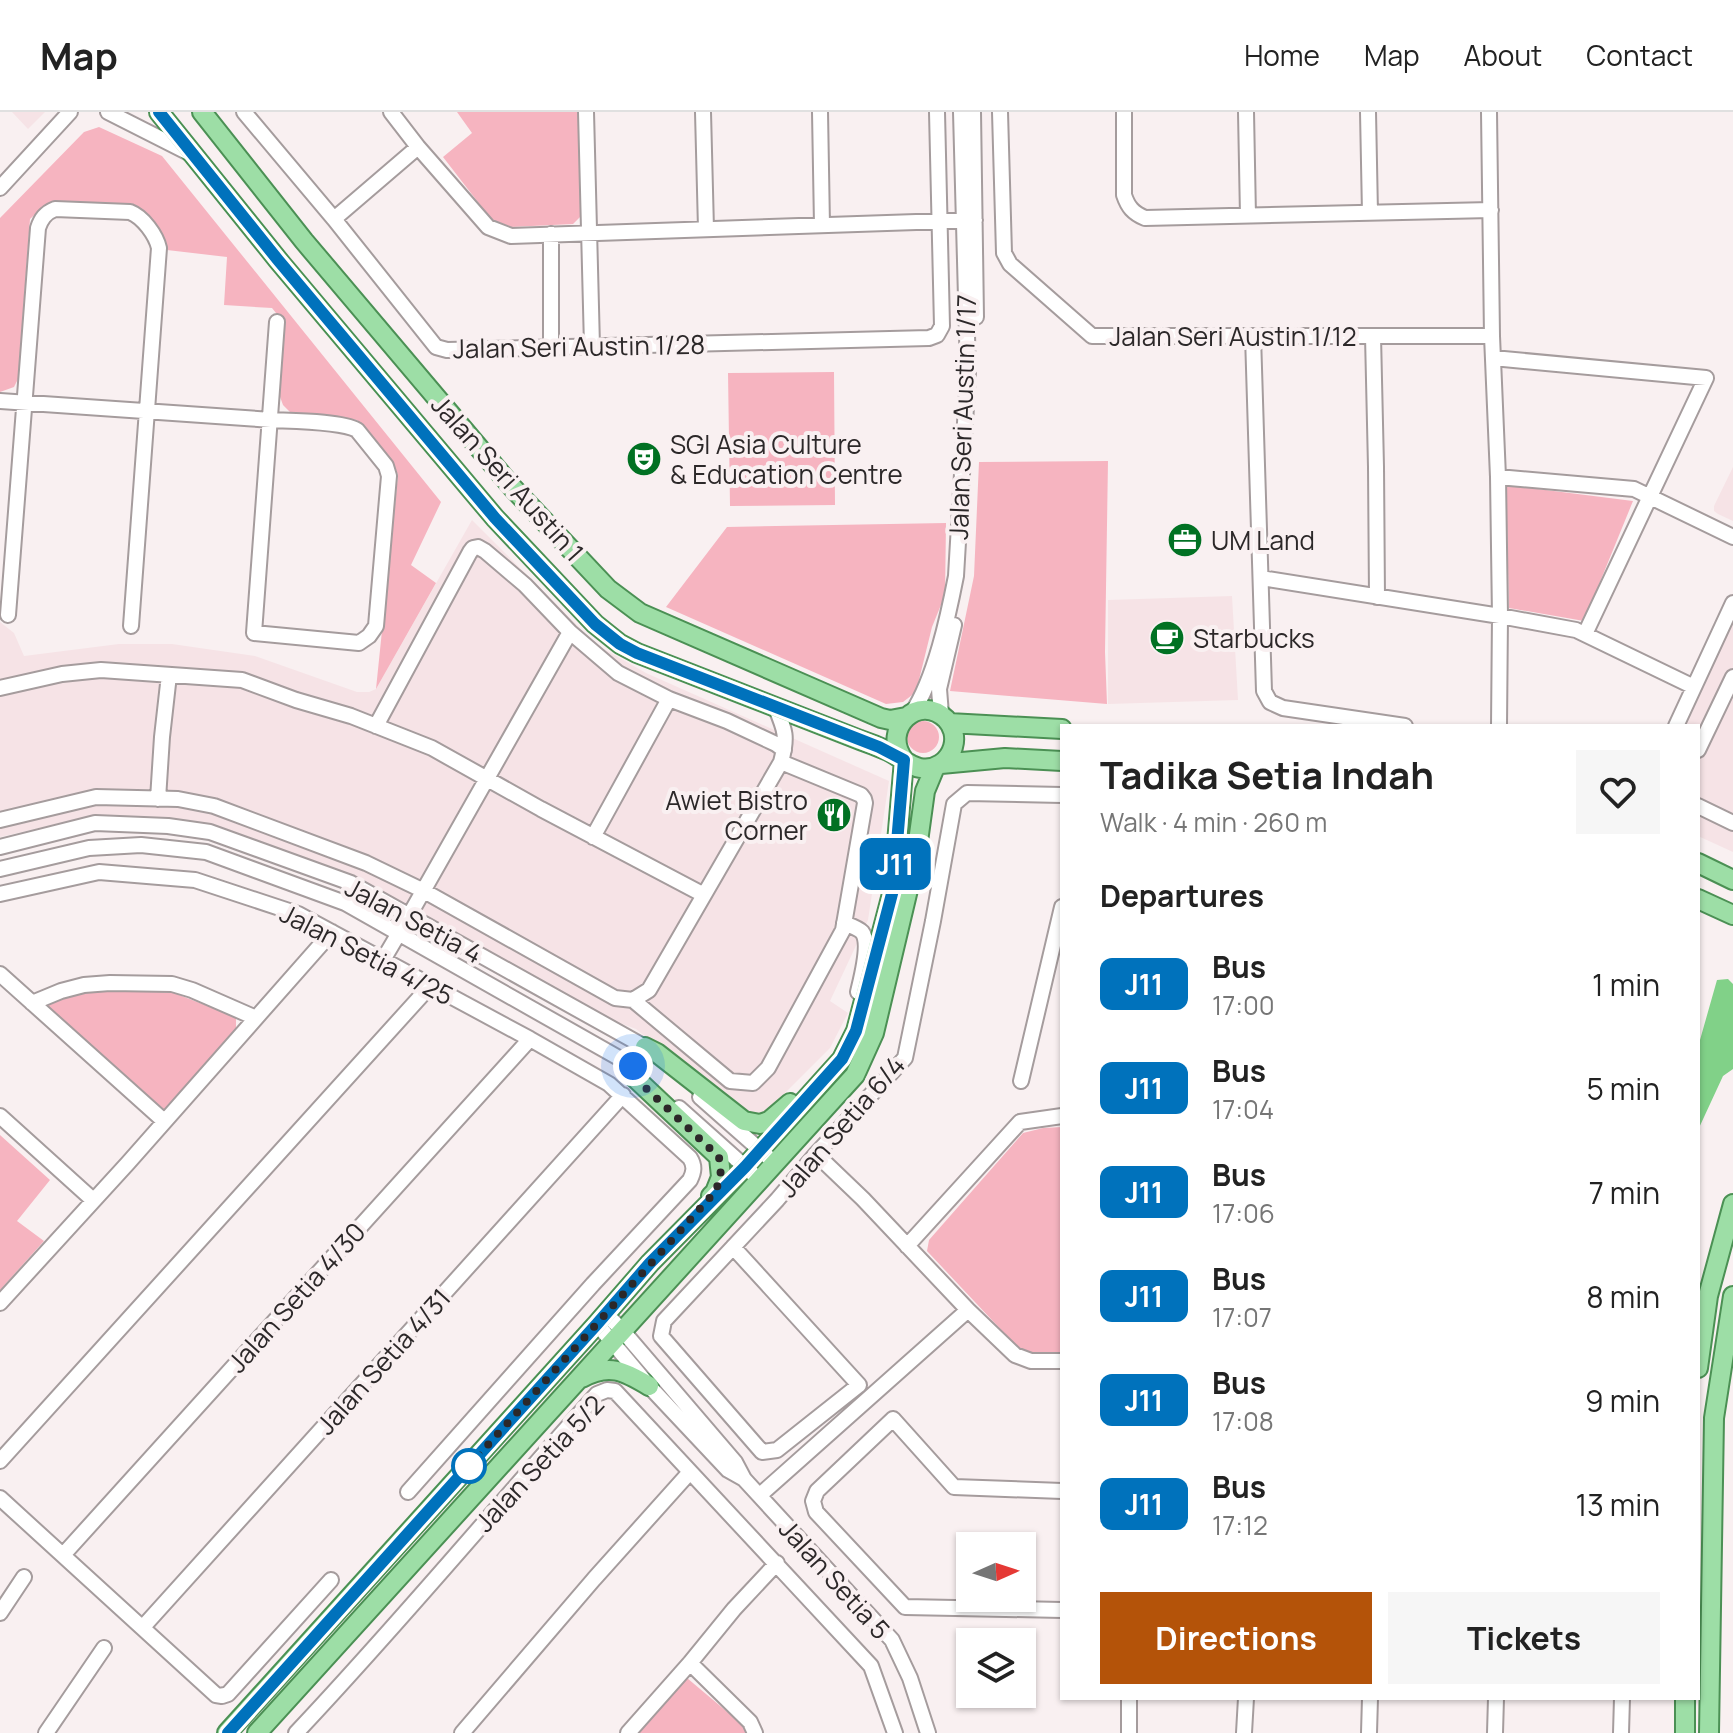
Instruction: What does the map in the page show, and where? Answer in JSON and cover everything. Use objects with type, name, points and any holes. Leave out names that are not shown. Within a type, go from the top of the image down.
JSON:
[{"type":"main road","name":"Jalan Seri Austin 1","points":[[159,112],[278,260],[495,518],[595,624],[637,653],[879,747],[904,760]]},
{"type":"main road","name":"Jalan Seri Austin 1","points":[[202,112],[304,241],[512,487],[608,589],[640,613],[881,718],[890,720],[909,715]]},
{"type":"main road","points":[[1060,729],[945,719],[931,711],[921,710],[909,715],[896,735],[898,750],[904,760],[919,768],[1005,758],[1060,761]]},
{"type":"main road","points":[[257,1733],[618,1336],[752,1173],[855,1075],[874,1033],[916,856],[925,791],[938,766],[948,758],[954,740],[945,719]]},
{"type":"main road","points":[[767,1157],[842,1059],[856,1031],[893,890],[904,760]]},
{"type":"main road","points":[[1700,864],[1733,880]]},
{"type":"main road","points":[[1700,900],[1733,915]]},
{"type":"main road","points":[[645,1047],[744,1121],[760,1124],[769,1121],[842,1059]]},
{"type":"main road","points":[[227,1733],[715,1192],[721,1177],[719,1157],[634,1077],[633,1066]]},
{"type":"main road","points":[[650,1263],[752,1173]]},
{"type":"main road","points":[[1700,1354],[1708,1296],[1733,1204]]},
{"type":"main road","points":[[1709,1733],[1714,1418],[1733,1296]]},
{"type":"main road","points":[[577,1381],[606,1369],[624,1373],[649,1386]]},
{"type":"main road","points":[[1685,1700],[1685,1733]]},
{"type":"street","points":[[0,188],[70,112]]},
{"type":"street","points":[[108,112],[193,155]]},
{"type":"street","name":"Jalan Seri Austin 1/28","points":[[244,112],[436,347],[447,350],[929,338],[937,335],[942,326],[940,221]]},
{"type":"street","points":[[391,112],[488,227],[511,236],[969,220]]},
{"type":"street","points":[[586,112],[592,346]]},
{"type":"street","points":[[703,112],[706,229]]},
{"type":"street","points":[[820,112],[822,225]]},
{"type":"street","points":[[937,112],[940,221]]},
{"type":"street","name":"Jalan Seri Austin 1/17","points":[[945,719],[939,689],[964,573],[977,368],[961,112]]},
{"type":"street","name":"Jalan Seri Austin 1/17","points":[[909,715],[924,694],[951,605],[956,576],[968,372],[973,112]]},
{"type":"street","name":"Jalan Seri Austin 1/12","points":[[1000,112],[1004,253],[1010,264],[1092,336],[1492,336]]},
{"type":"street","points":[[1124,112],[1124,195],[1136,215],[1145,218],[1491,210]]},
{"type":"street","points":[[1246,112],[1248,216]]},
{"type":"street","points":[[1368,112],[1370,213]]},
{"type":"street","points":[[1489,112],[1492,336],[1498,477],[1499,724]]},
{"type":"street","points":[[334,219],[418,147]]},
{"type":"street","points":[[8,615],[38,228],[48,212],[55,209],[130,212],[138,215],[159,248],[131,626]]},
{"type":"street","points":[[551,234],[551,346]]},
{"type":"street","points":[[0,401],[23,402],[270,420],[350,426],[357,430],[386,466],[389,476],[376,626],[359,643],[254,633],[270,420],[277,322]]},
{"type":"street","points":[[1253,336],[1264,691],[1270,702],[1283,708],[1391,724]]},
{"type":"street","points":[[1373,336],[1377,597]]},
{"type":"street","points":[[1493,358],[1706,378],[1585,634]]},
{"type":"street","points":[[1498,477],[1634,489],[1733,537]]},
{"type":"street","points":[[0,820],[96,797],[178,799],[214,806],[366,863],[424,891],[615,998],[633,1000],[730,1081],[753,1083],[768,1068],[843,930],[864,799],[861,795],[776,744],[669,699],[618,673],[570,632],[525,585],[478,547],[470,552],[376,726]]},
{"type":"street","points":[[1261,578],[1576,630],[1694,687]]},
{"type":"street","points":[[1677,724],[1733,603]]},
{"type":"street","points":[[383,960],[570,632]]},
{"type":"street","points":[[0,688],[62,674],[101,670],[242,680],[432,748],[704,895]]},
{"type":"street","points":[[158,799],[169,675]]},
{"type":"street","points":[[1700,746],[1733,677]]},
{"type":"street","points":[[593,837],[669,699]]},
{"type":"street","points":[[633,1000],[649,990],[784,750],[785,729],[775,706]]},
{"type":"street","name":"Jalan Setia 6/4","points":[[733,1247],[859,1385],[777,1450],[762,1452],[661,1336],[664,1321],[905,1058],[954,804],[967,793],[1060,795]]},
{"type":"street","points":[[1700,807],[1733,823]]},
{"type":"street","name":"Jalan Setia 4","points":[[0,847],[95,823],[168,826],[210,832],[351,883],[645,1047],[767,1157]]},
{"type":"street","name":"Jalan Setia 4","points":[[0,869],[89,848],[141,845],[206,852],[345,903],[633,1066],[752,1173]]},
{"type":"street","name":"Jalan Setia 4/25","points":[[0,894],[99,872],[195,880],[298,914],[609,1084],[690,1158],[693,1164],[690,1180],[408,1492]]},
{"type":"street","points":[[1021,1081],[1060,915]]},
{"type":"street","points":[[844,923],[861,931],[866,944],[857,993],[856,1005],[860,1016]]},
{"type":"street","points":[[0,1303],[332,932]]},
{"type":"street","points":[[0,974],[164,1121]]},
{"type":"street","points":[[32,1003],[84,985],[172,984],[256,1018]]},
{"type":"street","points":[[0,1461],[431,985]]},
{"type":"street","name":"Jalan Setia 4/30","points":[[63,1555],[530,1039]]},
{"type":"street","name":"Jalan Setia 4/31","points":[[143,1627],[623,1095]]},
{"type":"street","points":[[0,1116],[93,1200]]},
{"type":"street","points":[[907,1246],[1020,1122],[1060,1116]]},
{"type":"street","points":[[816,1154],[1015,1355],[1031,1361],[1060,1361]]},
{"type":"street","points":[[760,1495],[968,1310]]},
{"type":"street","name":"Jalan Setia 5","points":[[602,1319],[735,1462],[744,1479]]},
{"type":"street","name":"Jalan Setia 5","points":[[618,1336],[649,1386],[728,1470],[744,1479],[760,1495],[892,1640],[910,1678],[928,1733]]},
{"type":"street","name":"Jalan Setia 5/2","points":[[296,1733],[369,1655],[597,1394],[607,1390],[615,1391],[871,1666],[895,1733]]},
{"type":"street","points":[[1060,1491],[954,1487],[893,1419],[817,1491],[813,1501],[816,1512],[905,1607],[1060,1610]]},
{"type":"street","points":[[462,1733],[690,1472]]},
{"type":"street","points":[[0,1498],[216,1695],[228,1694],[331,1580]]},
{"type":"street","points":[[628,1733],[777,1563]]},
{"type":"street","points":[[0,1613],[24,1577]]},
{"type":"street","points":[[46,1733],[104,1648]]},
{"type":"street","points":[[690,1663],[750,1722],[755,1733]]},
{"type":"street","points":[[1129,1700],[1129,1733]]},
{"type":"street","points":[[1244,1733],[1246,1700]]},
{"type":"street","points":[[1369,1733],[1370,1700]]},
{"type":"street","points":[[1495,1733],[1496,1700]]},
{"type":"street","points":[[1621,1733],[1622,1700]]},
{"type":"shaded area","points":[[12,112],[45,112],[28,129]]},
{"type":"shaded area","points":[[457,112],[580,112],[583,214],[573,224],[511,227],[491,219],[443,157],[472,133]]},
{"type":"shaded area","points":[[99,127],[162,156],[441,502],[411,565],[436,583],[376,689],[398,475],[393,462],[357,420],[290,412],[283,405],[279,394],[284,323],[272,308],[224,305],[227,257],[167,250],[159,232],[134,207],[54,201],[42,208],[30,219],[18,379],[14,387],[0,392],[0,218],[84,132]]},
{"type":"shaded area","points":[[834,372],[835,505],[730,506],[728,373]]},
{"type":"shaded area","points":[[1108,461],[1107,704],[950,691],[974,576],[979,462]]},
{"type":"shaded area","points":[[1733,467],[1733,521],[1714,511],[1714,506]]},
{"type":"shaded area","points":[[1506,485],[1633,501],[1584,621],[1509,608]]},
{"type":"shaded area","points":[[472,520],[597,645],[646,673],[889,781],[868,920],[830,1001],[848,1013],[830,1048],[765,1113],[744,1116],[636,1029],[603,1017],[358,877],[221,827],[151,817],[97,815],[0,837],[0,622],[14,633],[24,656],[119,644],[172,644],[255,656],[357,692],[369,692],[376,689]]},
{"type":"shaded area","points":[[946,523],[945,595],[932,627],[916,692],[903,702],[886,704],[666,607],[727,527]]},
{"type":"shaded area","points":[[1232,596],[1238,700],[1108,704],[1108,600]]},
{"type":"shaded area","points":[[1733,613],[1733,852],[1700,837],[1700,724],[1681,724]]},
{"type":"shaded area","points":[[923,721],[935,725],[939,737],[935,749],[923,753],[911,749],[907,737],[911,725]]},
{"type":"shaded area","points":[[1728,979],[1733,984],[1733,1069],[1723,1076],[1700,1126],[1700,1040],[1717,980]]},
{"type":"shaded area","points":[[108,988],[174,993],[236,1017],[236,1031],[164,1111],[45,1007],[58,998]]},
{"type":"shaded area","points":[[1060,1127],[1060,1353],[1022,1352],[927,1251],[929,1240],[1023,1133]]},
{"type":"shaded area","points":[[0,1135],[50,1180],[17,1221],[44,1241],[0,1290]]},
{"type":"shaded area","points":[[687,1678],[744,1726],[748,1733],[638,1733]]},
{"type":"bus line","name":"J11","points":[[159,112],[278,260],[495,518],[595,624],[637,653],[879,747],[904,760],[893,890],[856,1031],[842,1059],[745,1167],[650,1263],[228,1733]]},
{"type":"place","name":"SGI Asia Culture & Education Centre","points":[[644,459]]},
{"type":"place","name":"UM Land","points":[[1185,540]]},
{"type":"place","name":"Starbucks","points":[[1167,638]]},
{"type":"place","name":"Awiet Bistro Corner","points":[[834,815]]},
{"type":"route","points":[[469,1466],[715,1192],[721,1177],[719,1157],[634,1077],[633,1066]]}]
